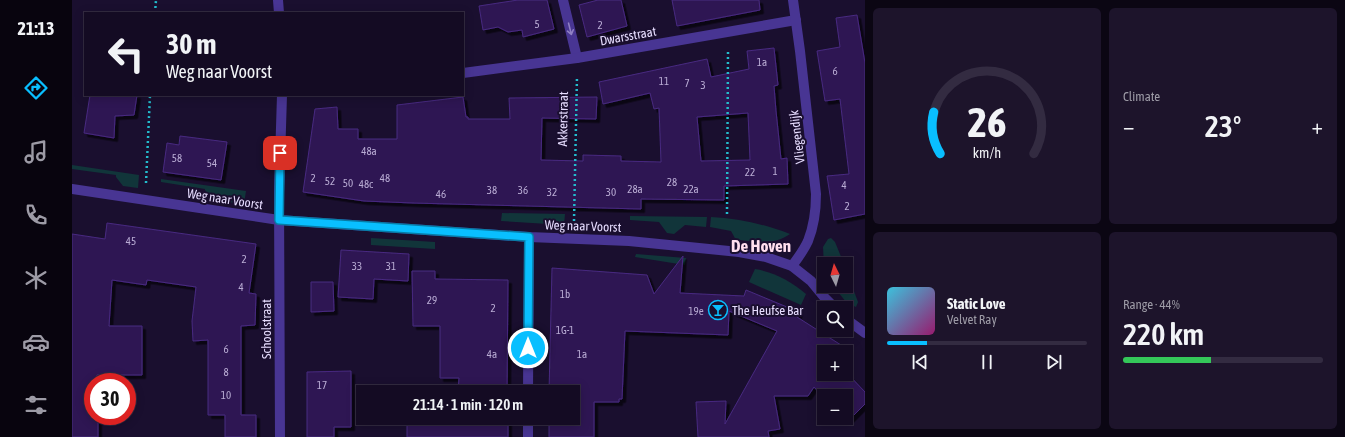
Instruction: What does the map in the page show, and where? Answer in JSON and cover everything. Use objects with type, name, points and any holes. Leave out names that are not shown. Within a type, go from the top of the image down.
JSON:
[{"type":"street","points":[[278,0],[279,12]]},
{"type":"street","points":[[563,0],[577,58]]},
{"type":"street","name":"Vliegendijk","points":[[792,266],[807,243],[812,230],[816,208],[816,194],[793,0]]},
{"type":"street","name":"Dwarsstraat","points":[[464,73],[577,58],[796,20]]},
{"type":"street","name":"Schoolstraat","points":[[280,437],[279,220],[282,96]]},
{"type":"street","name":"Weg naar Voorst","points":[[72,189],[279,220],[529,237],[629,241],[739,252],[766,257],[792,266],[811,280],[828,301]]},
{"type":"street","points":[[528,385],[529,237]]},
{"type":"street","points":[[853,324],[865,333]]},
{"type":"street","points":[[528,425],[528,437]]},
{"type":"path","points":[[155,12],[156,0]]},
{"type":"path","points":[[727,214],[728,31]]},
{"type":"path","name":"Akkerstraat","points":[[573,239],[577,58]]},
{"type":"path","points":[[145,199],[150,96]]},
{"type":"green space","points":[[72,165],[139,175],[138,188],[123,186],[116,175],[72,169]]},
{"type":"green space","points":[[161,179],[246,191],[244,204],[211,200],[205,189],[161,182]]},
{"type":"green space","points":[[502,213],[565,214],[564,225],[501,221]]},
{"type":"green space","points":[[630,216],[707,217],[706,227],[685,225],[674,234],[667,233],[659,222],[630,220]]},
{"type":"green space","points":[[711,217],[751,222],[790,234],[778,240],[766,242],[740,240],[740,242],[737,242],[731,231],[710,227]]},
{"type":"green space","points":[[371,238],[435,242],[435,249],[371,245]]},
{"type":"green space","points":[[831,238],[835,242],[841,257],[824,257],[823,247],[828,239]]},
{"type":"green space","points":[[636,254],[686,258],[685,265],[635,257]]},
{"type":"green space","points":[[755,269],[776,275],[800,289],[806,294],[801,305],[749,282]]},
{"type":"green space","points":[[853,289],[858,302],[856,307],[853,306],[853,301],[845,301],[839,293],[853,293]]},
{"type":"building","points":[[518,0],[547,0],[554,29],[523,37],[522,30],[508,32],[498,27],[483,30],[479,6]]},
{"type":"building","points":[[598,0],[621,0],[627,26],[587,37],[579,5]]},
{"type":"building","points":[[672,0],[759,0],[760,10],[677,26]]},
{"type":"building","points":[[857,15],[865,63],[865,214],[834,220],[827,176],[849,174],[840,99],[825,101],[817,51],[840,47],[836,18]]},
{"type":"building","points":[[774,48],[778,85],[774,86],[776,111],[781,159],[787,158],[788,184],[724,186],[724,200],[641,199],[641,209],[364,201],[303,192],[315,109],[337,107],[338,129],[358,129],[358,139],[397,139],[397,105],[463,97],[466,117],[468,117],[468,119],[510,119],[509,98],[597,97],[596,119],[542,118],[541,160],[583,161],[583,155],[621,156],[621,161],[661,162],[659,108],[654,109],[650,93],[603,104],[599,82],[707,59],[711,77],[749,69],[747,51]],"holes":[[[748,113],[750,160],[701,161],[697,117]]]},
{"type":"building","points":[[90,96],[137,96],[134,115],[115,116],[114,138],[84,133]]},
{"type":"building","points":[[180,136],[227,142],[221,180],[163,172],[167,143],[179,145]]},
{"type":"building","points":[[107,223],[256,244],[249,293],[256,294],[255,325],[241,326],[241,415],[256,415],[256,437],[225,437],[225,415],[208,415],[208,340],[193,341],[192,321],[196,287],[147,280],[146,285],[112,280],[109,326],[142,326],[142,375],[136,375],[136,373],[84,373],[84,425],[98,425],[98,437],[72,437],[72,234],[105,239]]},
{"type":"building","points":[[341,250],[409,254],[408,281],[374,279],[373,299],[338,297]]},
{"type":"building","points":[[683,256],[680,293],[744,296],[746,290],[799,312],[797,317],[817,330],[817,337],[828,337],[841,345],[817,345],[817,381],[853,381],[853,379],[865,392],[865,404],[853,416],[853,389],[817,389],[817,390],[814,387],[808,396],[774,396],[780,429],[768,431],[769,437],[698,437],[696,402],[726,401],[725,424],[777,331],[729,311],[728,335],[625,331],[622,399],[619,399],[619,402],[594,402],[594,437],[549,437],[549,425],[580,425],[580,385],[549,385],[552,268],[647,275],[654,294]]},
{"type":"building","points":[[412,271],[435,271],[435,279],[508,280],[507,385],[458,385],[459,378],[440,378],[440,326],[413,326]]},
{"type":"building","points":[[311,282],[333,282],[334,311],[311,312]]},
{"type":"building","points":[[351,371],[351,427],[334,427],[334,437],[307,437],[307,372]]},
{"type":"building","points":[[407,425],[508,425],[508,437],[407,437]]},
{"type":"place","name":"The Heufse Bar","points":[[718,310]]},
{"type":"district","name":"De Hoven","points":[[761,246]]},
{"type":"route","points":[[280,153],[279,220],[529,237],[528,348]]}]
